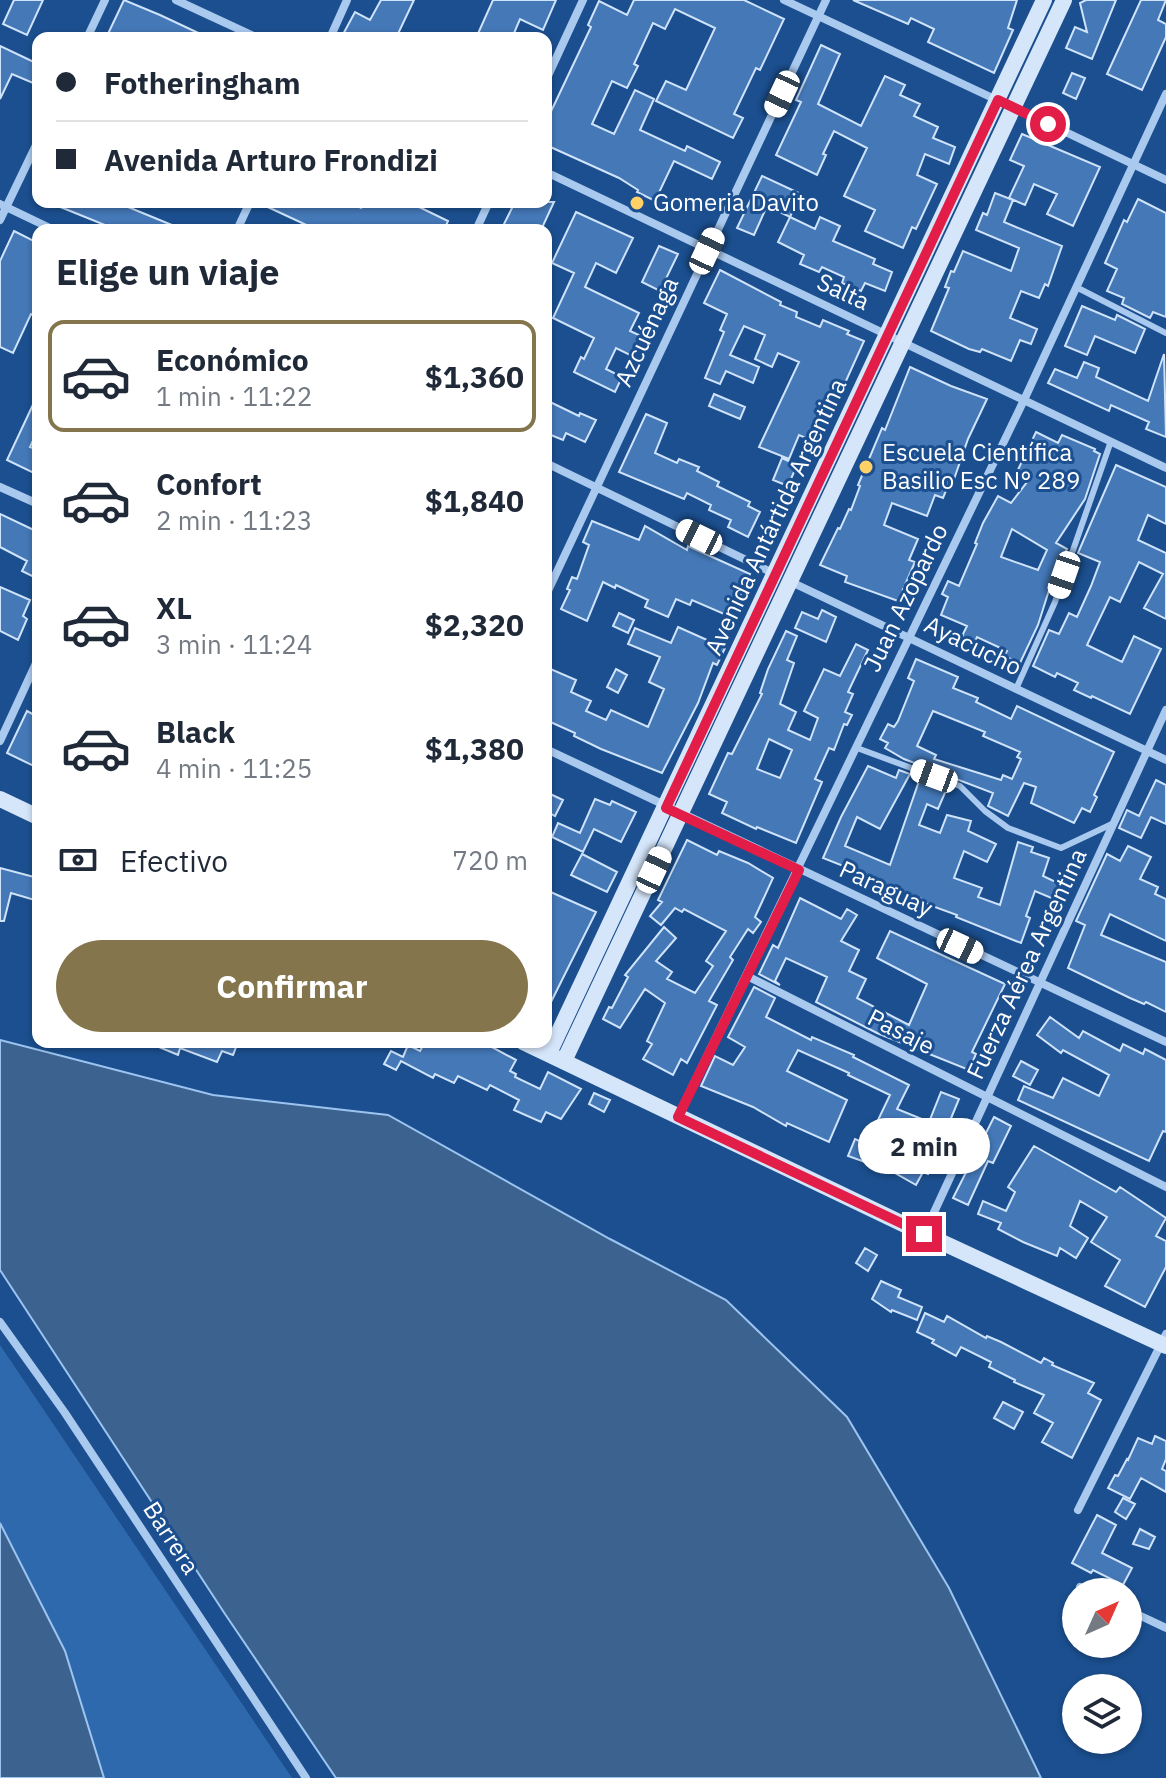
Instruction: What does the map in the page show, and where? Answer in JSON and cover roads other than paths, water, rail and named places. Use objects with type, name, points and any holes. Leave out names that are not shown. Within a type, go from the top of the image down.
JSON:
[{"type":"main road","name":"Avenida Antártida Argentina","points":[[557,1057],[673,811],[775,574],[1044,0]]},
{"type":"main road","name":"Avenida Antártida Argentina","points":[[673,811],[791,582],[1064,0]]},
{"type":"main road","points":[[0,799],[32,814]]},
{"type":"main road","points":[[537,1048],[924,1234],[1165,1341]]},
{"type":"street","points":[[90,32],[105,0]]},
{"type":"street","points":[[176,0],[245,32]]},
{"type":"street","points":[[333,32],[347,0]]},
{"type":"street","points":[[552,67],[583,0]]},
{"type":"street","points":[[784,0],[1166,180]]},
{"type":"street","name":"Azcuénaga","points":[[552,582],[826,0]]},
{"type":"street","name":"Juan Azopardo","points":[[678,1117],[1024,400],[1166,94]]},
{"type":"street","points":[[0,220],[3,206],[32,152]]},
{"type":"street","name":"Salta","points":[[552,175],[1166,468]]},
{"type":"street","points":[[3,206],[41,224]]},
{"type":"street","name":"Ayacucho","points":[[552,466],[1166,760]]},
{"type":"street","points":[[0,487],[32,501]]},
{"type":"street","points":[[0,741],[32,672]]},
{"type":"street","name":"Fuerza Aérea Argentina","points":[[924,1234],[1166,710]]},
{"type":"street","name":"Paraguay","points":[[552,752],[1166,1042]]},
{"type":"street","name":"Pasaje","points":[[747,976],[1166,1187]]},
{"type":"street","name":"Barrera","points":[[0,1322],[65,1413],[306,1778]]},
{"type":"street","points":[[1078,1510],[1165,1341]]},
{"type":"street","points":[[1142,1617],[1166,1628]]},
{"type":"lane","points":[[1076,287],[1166,333]]},
{"type":"lane","points":[[1016,689],[1055,602],[1111,441]]},
{"type":"lane","points":[[857,748],[960,786],[1008,828],[1061,848],[1114,823]]},
{"type":"place","name":"Gomeria Davito","points":[[637,203]]},
{"type":"place","name":"Escuela Científica Basilio Esc N° 289","points":[[866,467]]}]
